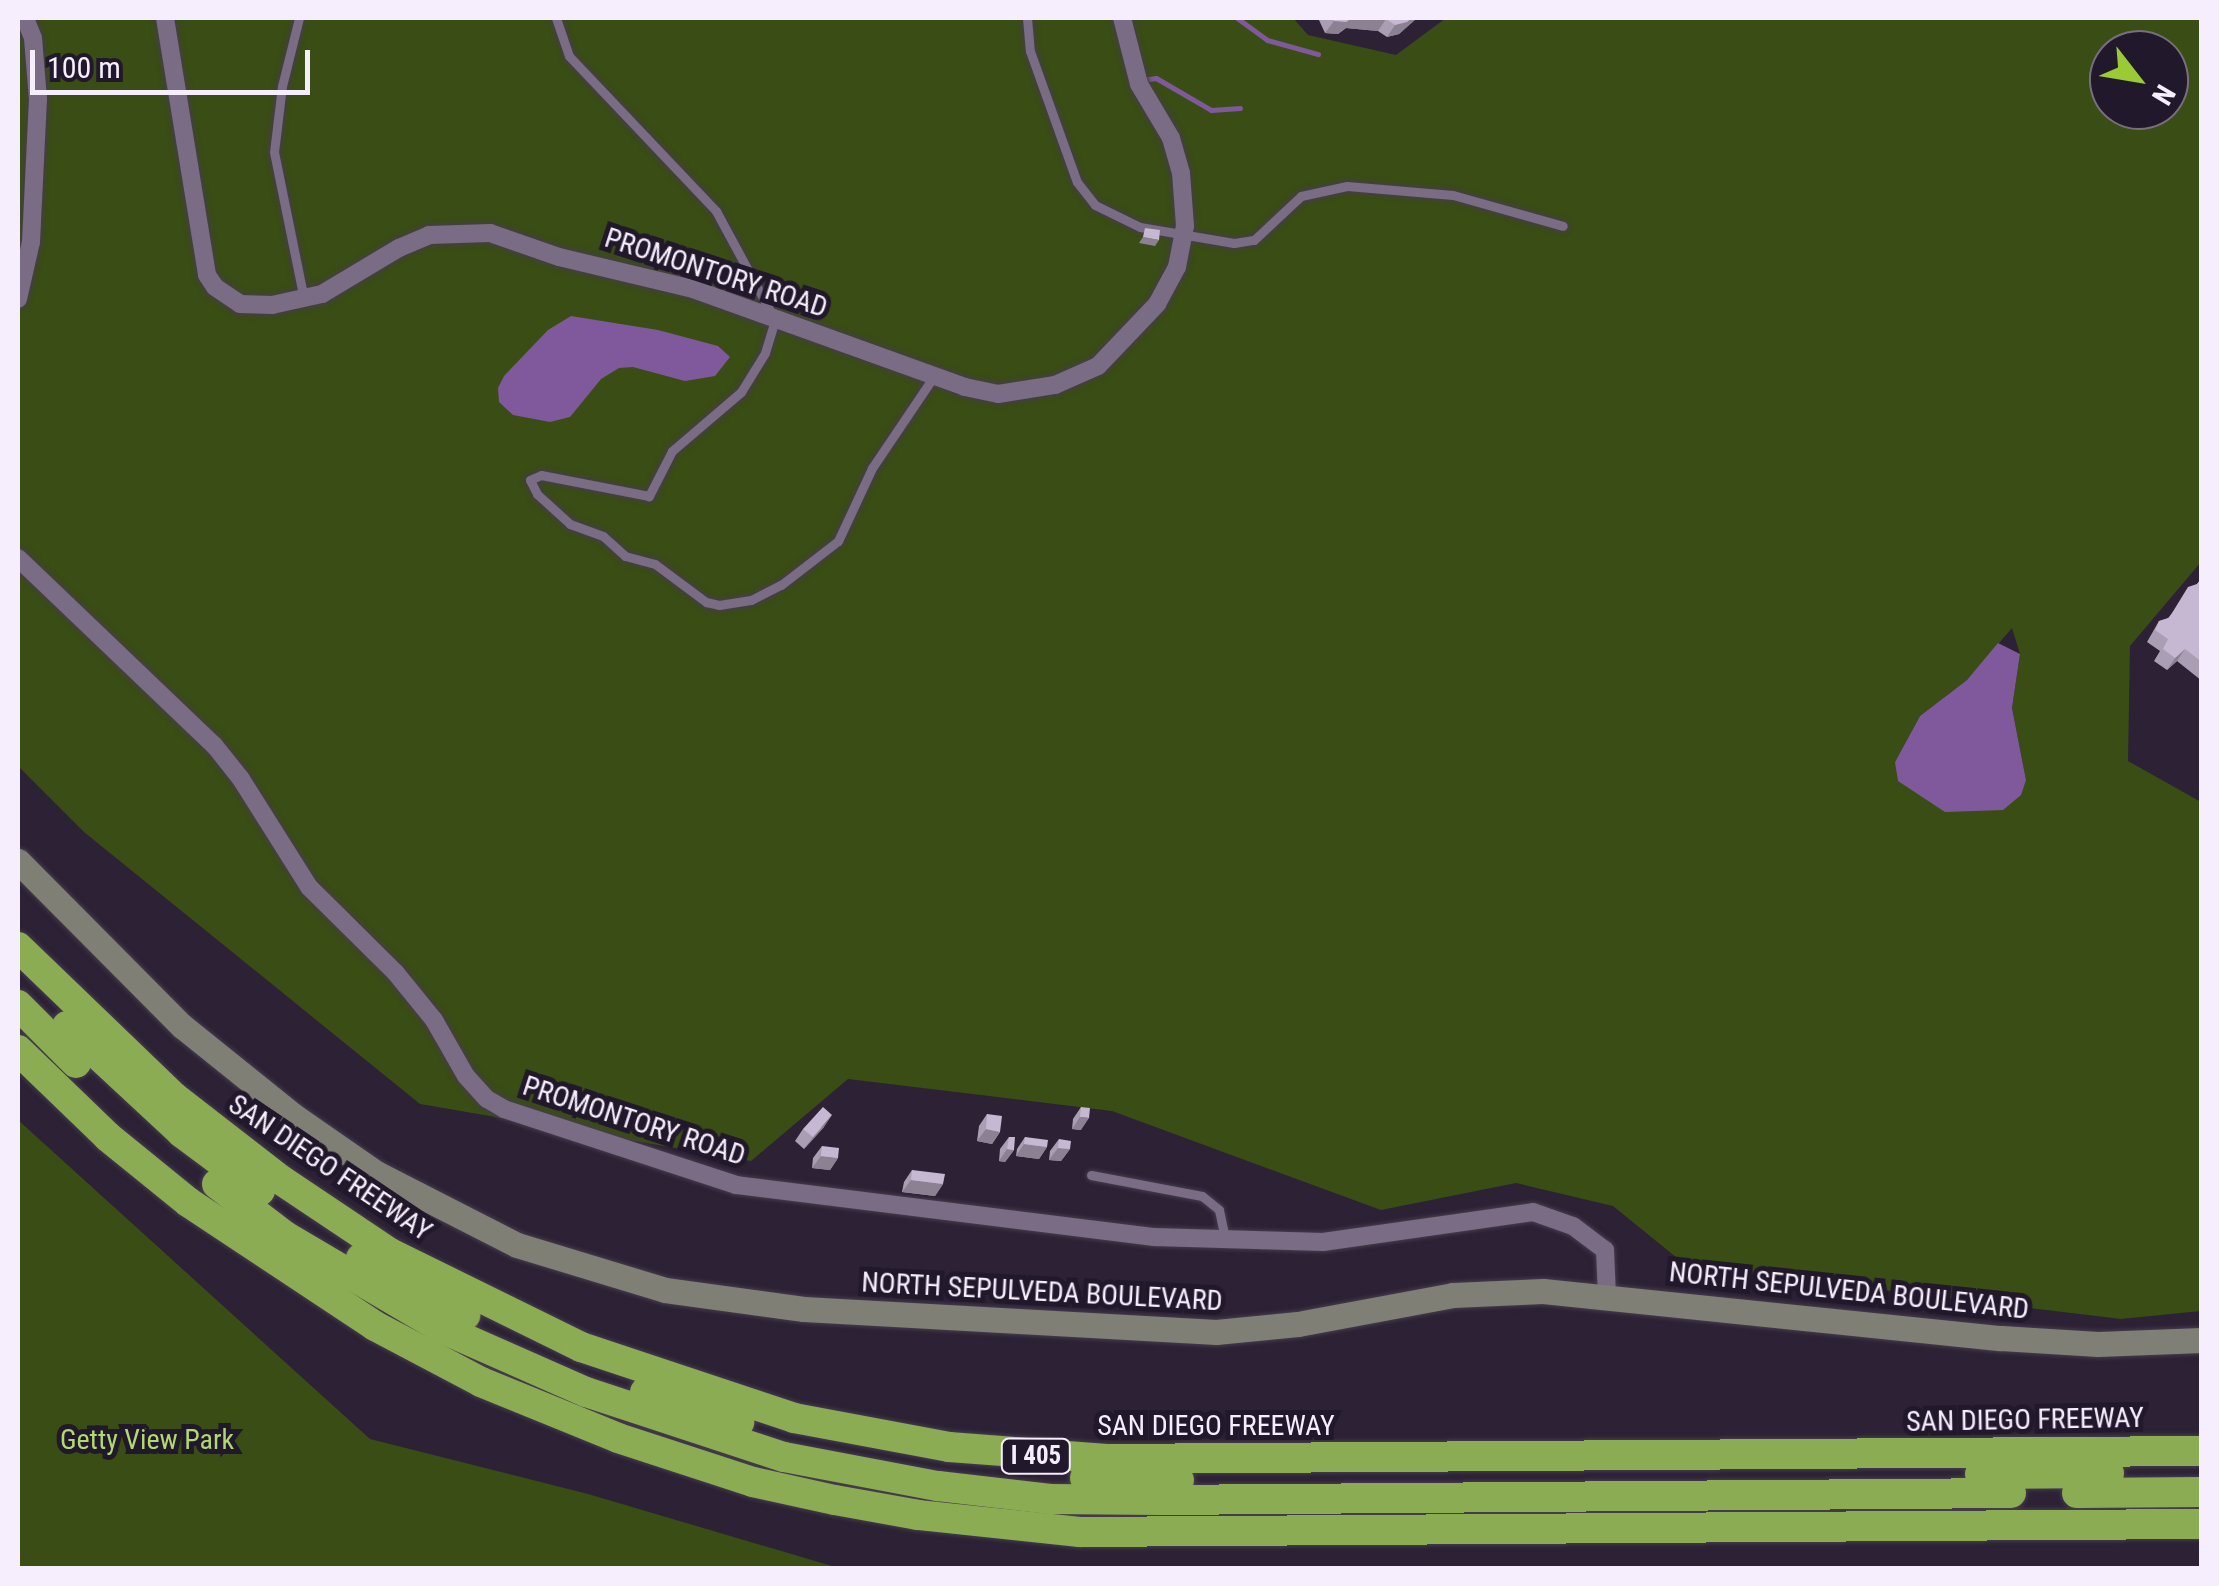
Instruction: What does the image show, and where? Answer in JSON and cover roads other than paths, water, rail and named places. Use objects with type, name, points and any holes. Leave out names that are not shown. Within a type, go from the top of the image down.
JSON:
[{"type":"highway","name":"SAN DIEGO FREEWAY","points":[[18,947],[174,1097],[281,1180],[390,1253],[580,1347],[794,1418],[949,1447],[1107,1459],[2202,1451]]},
{"type":"highway","points":[[18,976],[182,1134],[328,1238],[412,1290],[597,1376],[772,1432],[880,1456],[990,1472],[1128,1480],[2202,1470]]},
{"type":"highway","points":[[18,1005],[132,1116],[285,1236],[328,1262],[443,1329],[586,1392],[784,1457],[938,1486],[1069,1499],[2202,1492]]},
{"type":"highway","points":[[18,1050],[108,1137],[188,1202],[327,1298],[408,1344],[481,1382],[647,1449],[753,1482],[835,1500],[918,1516],[1079,1532],[2202,1524]]},
{"type":"main road","name":"NORTH SEPULVEDA BOULEVARD","points":[[18,861],[171,1015],[294,1116],[376,1173],[465,1222],[516,1245],[616,1279],[707,1298],[804,1309],[1216,1332],[1298,1324],[1453,1295],[1543,1291],[2001,1338],[2098,1344],[2202,1340]]},
{"type":"street","points":[[18,300],[31,242],[38,99],[33,38],[25,18]]},
{"type":"street","name":"PROMONTORY ROAD","points":[[164,18],[207,275],[215,288],[240,304],[272,305],[322,294],[399,248],[429,235],[459,231],[506,237],[559,256],[693,288],[934,376],[998,394],[1043,388],[1084,374],[1112,355],[1157,304],[1177,267],[1184,236],[1185,202],[1171,138],[1139,84],[1122,18]]},
{"type":"street","name":"PROMONTORY ROAD","points":[[18,558],[214,745],[241,779],[309,886],[395,972],[434,1020],[466,1076],[496,1105],[696,1176],[736,1185],[1154,1237],[1323,1242],[1533,1212],[1573,1226],[1605,1250],[1607,1295]]},
{"type":"lane","points":[[299,18],[282,86],[274,152],[304,299]]},
{"type":"lane","points":[[556,18],[568,56],[716,211],[775,320],[765,353],[741,392],[672,451],[650,496],[533,475],[530,486],[570,524],[603,536],[625,556],[655,564],[696,596],[719,605],[751,600],[781,585],[838,541],[872,468],[934,376]]},
{"type":"lane","points":[[1027,18],[1030,51],[1084,194],[1140,227],[1234,242],[1254,240],[1301,196],[1347,186],[1454,196],[1563,226]]},
{"type":"lane","points":[[1091,1175],[1202,1196],[1219,1210],[1226,1239]]},
{"type":"waterway","points":[[1237,18],[1267,40],[1318,54]]},
{"type":"waterway","points":[[1143,80],[1156,78],[1211,110],[1240,108]]},
{"type":"park label","name":"Getty View Park","points":[[147,1440]]}]
